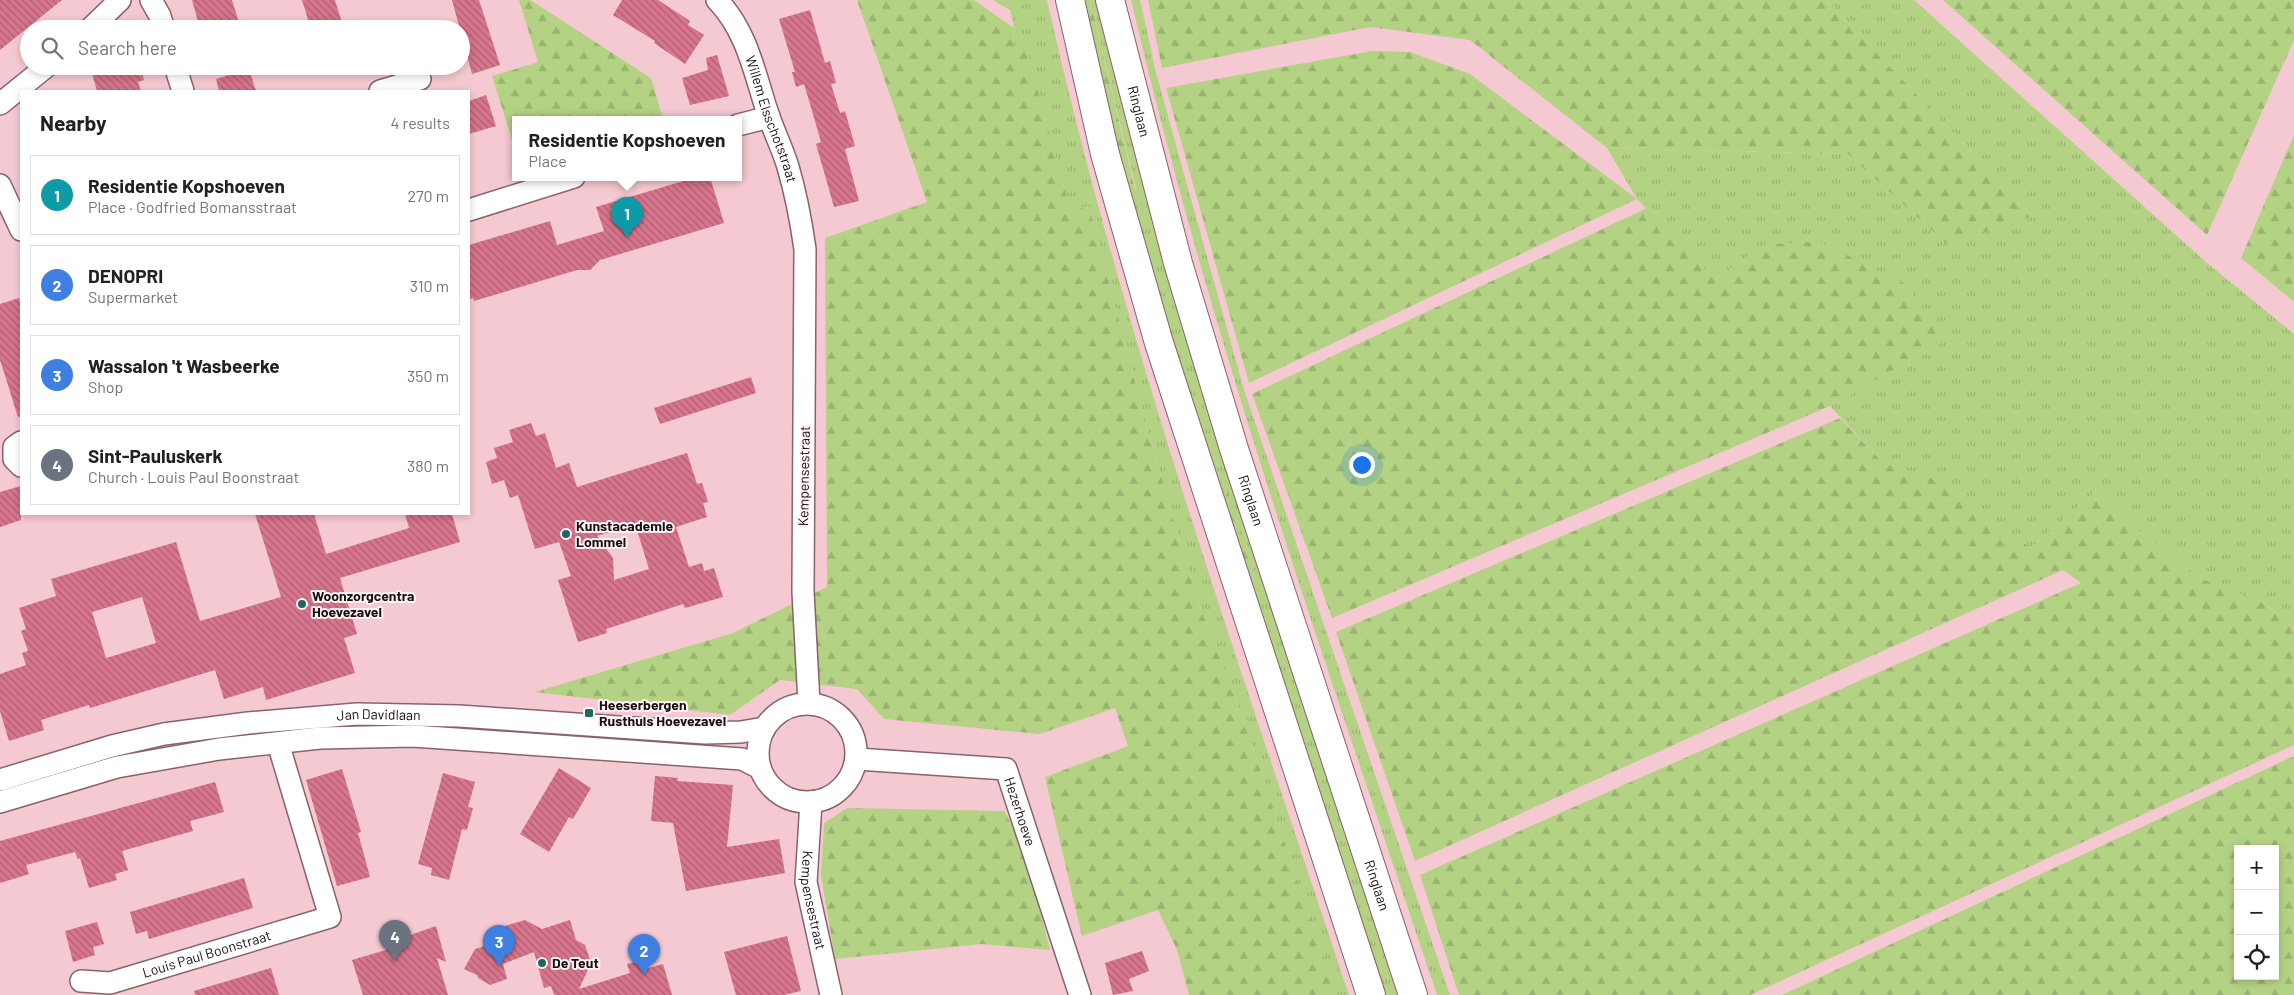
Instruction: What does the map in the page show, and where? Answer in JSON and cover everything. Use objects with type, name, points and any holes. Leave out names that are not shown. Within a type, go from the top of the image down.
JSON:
[{"type":"main road","points":[[1070,0],[1105,154],[1159,343],[1371,995]]},
{"type":"main road","name":"Ringlaan","points":[[1110,0],[1178,263],[1234,449],[1413,995]]},
{"type":"street","points":[[99,20],[120,0]]},
{"type":"street","points":[[151,0],[161,20]]},
{"type":"street","name":"Willem Elsschotstraat","points":[[717,0],[737,24],[749,52],[769,117],[788,165],[806,248]]},
{"type":"street","points":[[0,104],[36,75]]},
{"type":"street","points":[[178,75],[183,90]]},
{"type":"street","points":[[383,90],[420,79],[419,75]]},
{"type":"street","points":[[742,124],[769,117]]},
{"type":"street","points":[[470,210],[561,181]]},
{"type":"street","points":[[0,185],[20,228]]},
{"type":"street","name":"Kempensestraat","points":[[806,248],[803,592],[808,703]]},
{"type":"street","points":[[20,443],[14,447],[14,459],[20,465]]},
{"type":"street","points":[[808,703],[822,705],[835,711],[845,720],[852,732],[856,745],[857,759],[853,772],[841,789],[824,800],[811,802],[794,801],[780,794],[768,783],[760,768],[758,754],[759,740],[764,728],[772,717],[783,709],[796,704],[808,703]]},
{"type":"street","name":"Jan Davidlaan","points":[[0,780],[112,746],[164,734],[248,723],[357,714],[450,716],[663,730],[741,732],[764,728]]},
{"type":"street","points":[[505,742],[507,720]]},
{"type":"street","points":[[662,754],[663,730]]},
{"type":"street","name":"Jan Davidlaan","points":[[0,802],[116,768],[219,749],[320,738],[413,736],[505,742],[742,759],[760,768]]},
{"type":"street","name":"Louis Paul Boonstraat","points":[[81,981],[110,983],[330,917],[278,743]]},
{"type":"street","points":[[112,746],[116,768]]},
{"type":"street","name":"Hezerhoeve","points":[[857,759],[1006,768],[1080,995]]},
{"type":"street","name":"Kempensestraat","points":[[811,802],[806,882],[831,995]]},
{"type":"green space","points":[[519,0],[530,0],[651,78],[662,116],[512,116],[512,139],[492,76],[538,62]]},
{"type":"green space","points":[[857,0],[974,0],[1014,28],[1013,46],[1027,51],[1071,211],[1089,206],[1145,420],[1196,597],[1238,704],[1336,995],[1189,995],[1177,950],[1158,910],[1082,936],[1045,777],[1128,746],[1115,708],[1040,734],[884,719],[857,689],[780,680],[730,715],[535,692],[733,633],[827,587],[825,238],[927,202]]},
{"type":"green space","points":[[993,0],[1047,0],[1077,126],[1147,377],[1226,625],[1349,995],[1336,995],[1238,704],[1196,597],[1145,420],[1089,206],[1071,211],[1027,52],[1013,47],[1014,28],[1010,10]]},
{"type":"green space","points":[[1081,0],[1090,0],[1135,189],[1142,189],[1147,211],[1136,215],[1089,38]]},
{"type":"green space","points":[[1090,0],[1098,0],[1128,126],[1162,252],[1237,501],[1401,995],[1385,995],[1252,590],[1255,572],[1246,545],[1210,467],[1172,343],[1136,215],[1147,211],[1136,189]]},
{"type":"green space","points":[[1131,0],[1140,0],[1156,73],[1244,390],[1450,995],[1437,995],[1272,501],[1197,252],[1162,126]]},
{"type":"green space","points":[[1148,0],[1826,0],[2033,216],[1948,245],[1848,154],[1607,148],[1470,40],[1370,27],[1162,68]]},
{"type":"green space","points":[[1826,0],[1914,0],[2207,263],[2294,334],[2294,629],[2260,601],[2202,579],[2144,536],[2096,491],[2031,548],[1931,478],[1883,463],[1830,406],[1945,340],[1764,245],[1715,280],[1637,199],[1607,148],[1848,154],[1948,245],[2033,216]]},
{"type":"green space","points":[[1943,0],[2294,0],[2294,40],[2207,235]]},
{"type":"green space","points":[[1372,51],[1410,52],[1470,74],[1637,199],[1249,383],[1166,88]]},
{"type":"green space","points":[[2294,135],[2294,302],[2241,258]]},
{"type":"green space","points":[[1647,208],[1715,280],[1764,245],[1818,241],[1908,285],[1945,340],[1830,406],[1332,618],[1252,394]]},
{"type":"green space","points":[[1840,418],[1883,463],[1931,478],[2031,548],[2096,491],[2144,536],[2202,579],[2260,601],[2294,629],[2294,745],[1750,995],[1459,995],[1420,875],[2081,583],[2063,570],[1415,861],[1336,632]]},
{"type":"green space","points":[[1210,467],[1225,482],[1255,572],[1252,590]]},
{"type":"green space","points":[[2294,756],[2294,995],[1782,995]]},
{"type":"green space","points":[[847,808],[1004,811],[1023,844],[1050,950],[982,944],[835,959],[821,875],[824,823]]},
{"type":"building","points":[[0,0],[62,0],[37,20],[20,20],[20,34],[0,50]]},
{"type":"building","points":[[192,0],[232,0],[238,20],[198,20]]},
{"type":"building","points":[[302,0],[335,0],[341,20],[308,20]]},
{"type":"building","points":[[452,0],[479,0],[500,65],[472,74],[470,67],[470,20],[457,20]]},
{"type":"building","points":[[622,0],[658,0],[690,21],[688,25],[704,35],[685,64],[654,43],[655,41],[613,15]]},
{"type":"building","points":[[810,10],[825,63],[830,61],[836,83],[831,84],[840,113],[845,111],[855,146],[845,149],[859,201],[834,207],[816,144],[821,142],[810,104],[804,84],[796,87],[792,72],[795,72],[779,19]]},
{"type":"building","points":[[717,55],[729,96],[690,105],[682,78],[708,70],[706,58]]},
{"type":"building","points":[[93,75],[143,75],[144,80],[138,82],[141,90],[97,90]]},
{"type":"building","points":[[229,75],[251,75],[256,90],[219,90],[216,79]]},
{"type":"building","points":[[486,95],[496,126],[470,134],[470,101]]},
{"type":"building","points":[[684,181],[711,181],[724,223],[600,260],[590,270],[577,270],[474,301],[473,298],[470,299],[470,245],[550,221],[557,245],[604,231],[596,207]]},
{"type":"building","points":[[19,298],[20,302],[20,416],[18,417],[0,360],[0,304]]},
{"type":"building","points":[[751,377],[756,393],[660,424],[654,408]]},
{"type":"building","name":"Kunstacademie Lommel","points":[[531,423],[536,436],[545,433],[556,468],[569,463],[577,487],[687,453],[697,484],[702,483],[708,502],[703,503],[707,517],[676,527],[689,567],[702,563],[704,571],[714,568],[723,597],[685,608],[683,604],[606,629],[607,633],[578,642],[558,580],[571,576],[559,542],[535,549],[518,495],[510,498],[504,480],[492,484],[486,462],[497,458],[494,448],[513,442],[509,430]],"holes":[[[635,524],[649,569],[614,580],[613,558],[597,536]]]},
{"type":"building","points":[[20,486],[21,520],[0,527],[0,492]]},
{"type":"building","name":"Woonzorgcentra Hoevezavel","points":[[255,515],[314,515],[326,554],[409,528],[405,515],[452,515],[460,542],[340,578],[357,634],[344,638],[355,673],[266,700],[263,687],[224,699],[215,670],[90,708],[89,705],[41,720],[44,730],[9,741],[0,711],[0,674],[26,665],[22,653],[28,651],[21,631],[26,629],[19,608],[56,596],[51,579],[176,542],[200,621],[281,597]],"holes":[[[142,597],[156,643],[106,658],[92,612]]]},
{"type":"building","points":[[559,768],[591,788],[573,819],[569,817],[549,852],[520,834]]},
{"type":"building","points":[[342,769],[361,832],[358,833],[370,877],[337,886],[306,780]]},
{"type":"building","points":[[443,773],[475,782],[468,807],[473,808],[467,830],[462,829],[449,880],[431,875],[432,868],[418,864]]},
{"type":"building","points":[[655,776],[678,778],[677,781],[733,785],[727,847],[779,839],[785,873],[686,891],[673,823],[651,821]]},
{"type":"building","points":[[215,782],[224,812],[190,821],[193,831],[122,851],[128,870],[115,874],[117,880],[89,888],[80,858],[78,859],[75,852],[26,865],[29,874],[0,883],[0,841]]},
{"type":"building","points":[[244,878],[253,908],[149,939],[147,931],[136,934],[130,912]]},
{"type":"building","points":[[525,920],[542,929],[570,920],[576,940],[585,945],[591,963],[579,989],[630,973],[627,964],[642,960],[645,969],[663,964],[672,995],[554,995],[551,986],[544,988],[534,952],[503,964],[507,979],[490,985],[478,978],[477,975],[464,969],[475,949],[482,947],[487,939],[494,936],[498,928]]},
{"type":"building","points":[[97,922],[104,944],[93,947],[95,955],[73,962],[65,931]]},
{"type":"building","points":[[436,926],[446,962],[437,958],[448,995],[363,995],[352,960],[409,943],[402,938]]},
{"type":"building","points":[[787,936],[801,991],[784,995],[736,995],[724,952]]},
{"type":"building","points":[[1142,951],[1149,971],[1129,979],[1133,991],[1113,995],[1105,963]]},
{"type":"building","points":[[271,968],[279,995],[195,995],[194,991]]},
{"type":"place","name":"Residentie Kopshoeven","points":[[627,238]]},
{"type":"place","name":"Kunstacademie Lommel","points":[[566,534]]},
{"type":"place","name":"Woonzorgcentra Hoevezavel","points":[[302,604]]},
{"type":"place","name":"Heeserbergen Rusthuis Hoevezavel","points":[[589,713]]},
{"type":"place","name":"Sint-Pauluskerk","points":[[395,961]]},
{"type":"place","name":"De Teut","points":[[542,963]]},
{"type":"place","name":"Wassalon 't Wasbeerke","points":[[499,966]]},
{"type":"place","name":"DENOPRI","points":[[644,975]]}]
